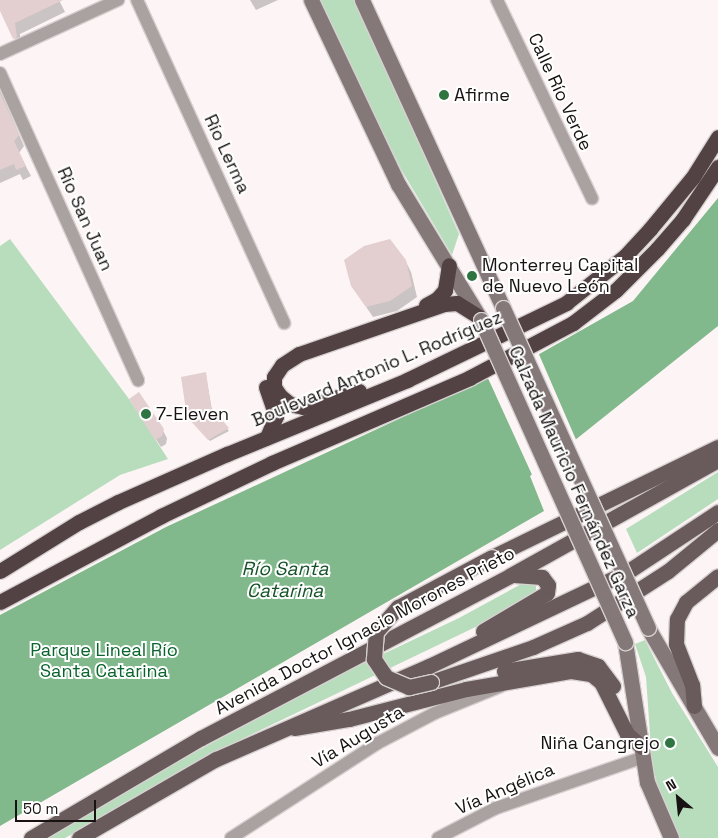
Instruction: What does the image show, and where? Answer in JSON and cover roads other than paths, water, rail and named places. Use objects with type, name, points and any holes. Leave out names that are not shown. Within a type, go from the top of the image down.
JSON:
[{"type":"highway","name":"Boulevard Antonio L. Rodríguez","points":[[0,571],[103,510],[267,437],[407,380],[536,320],[595,282],[625,256],[674,202],[718,136]]},
{"type":"highway","points":[[0,602],[161,516],[272,463],[468,378],[573,322],[616,290],[657,249],[684,219],[718,167]]},
{"type":"highway","points":[[267,437],[276,420],[266,382],[268,370],[275,359],[294,348],[437,299],[447,285],[448,265]]},
{"type":"highway","points":[[407,380],[303,407],[284,400],[273,383],[282,365],[299,354],[444,304],[457,303],[480,318]]},
{"type":"main road","name":"Calzada Mauricio Fernández Garza","points":[[311,0],[398,184],[480,318],[624,642],[650,789],[671,838]]},
{"type":"main road","name":"Calzada Mauricio Fernández Garza","points":[[362,0],[648,628],[718,748]]},
{"type":"main road","points":[[718,447],[492,557],[398,607],[376,632],[374,659],[386,678],[409,687],[495,662],[572,630],[648,584],[718,530]]},
{"type":"main road","name":"Avenida Doctor Ignacio Morones Prieto","points":[[31,838],[201,738],[511,575],[718,460]]},
{"type":"main road","points":[[79,838],[156,792],[272,732],[429,666],[627,572],[718,512]]},
{"type":"main road","points":[[429,666],[547,593],[548,585],[539,576],[511,575]]},
{"type":"main road","points":[[694,706],[692,685],[676,644],[677,619],[686,602],[718,576]]},
{"type":"main road","points":[[431,682],[452,683],[565,658],[589,661],[605,672],[611,681],[622,721]]},
{"type":"main road","points":[[272,732],[342,720],[510,680],[571,672],[591,674],[604,686],[630,739],[643,752]]},
{"type":"street","points":[[0,54],[118,0]]},
{"type":"street","name":"Río Lerma","points":[[137,0],[284,323]]},
{"type":"street","name":"Calle Río Verde","points":[[497,0],[592,198]]},
{"type":"street","name":"Río San Juan","points":[[0,73],[138,380]]},
{"type":"street","name":"Vía Augusta","points":[[231,838],[378,743],[510,680]]},
{"type":"street","name":"Vía Angélica","points":[[438,838],[496,808],[643,752]]},
{"type":"water","name":"Río Santa Catarina","points":[[718,198],[718,326],[530,476],[544,511],[0,826],[0,615],[166,527],[474,384],[488,378],[490,382],[633,301]]},
{"type":"place","name":"Afirme","points":[[444,95]]},
{"type":"place","name":"Monterrey Capital de Nuevo León","points":[[472,276]]},
{"type":"place","name":"7-Eleven","points":[[146,414]]},
{"type":"place","name":"Niña Cangrejo","points":[[670,743]]},
{"type":"park label","name":"Parque Lineal Río Santa Catarina","points":[[104,661]]}]
